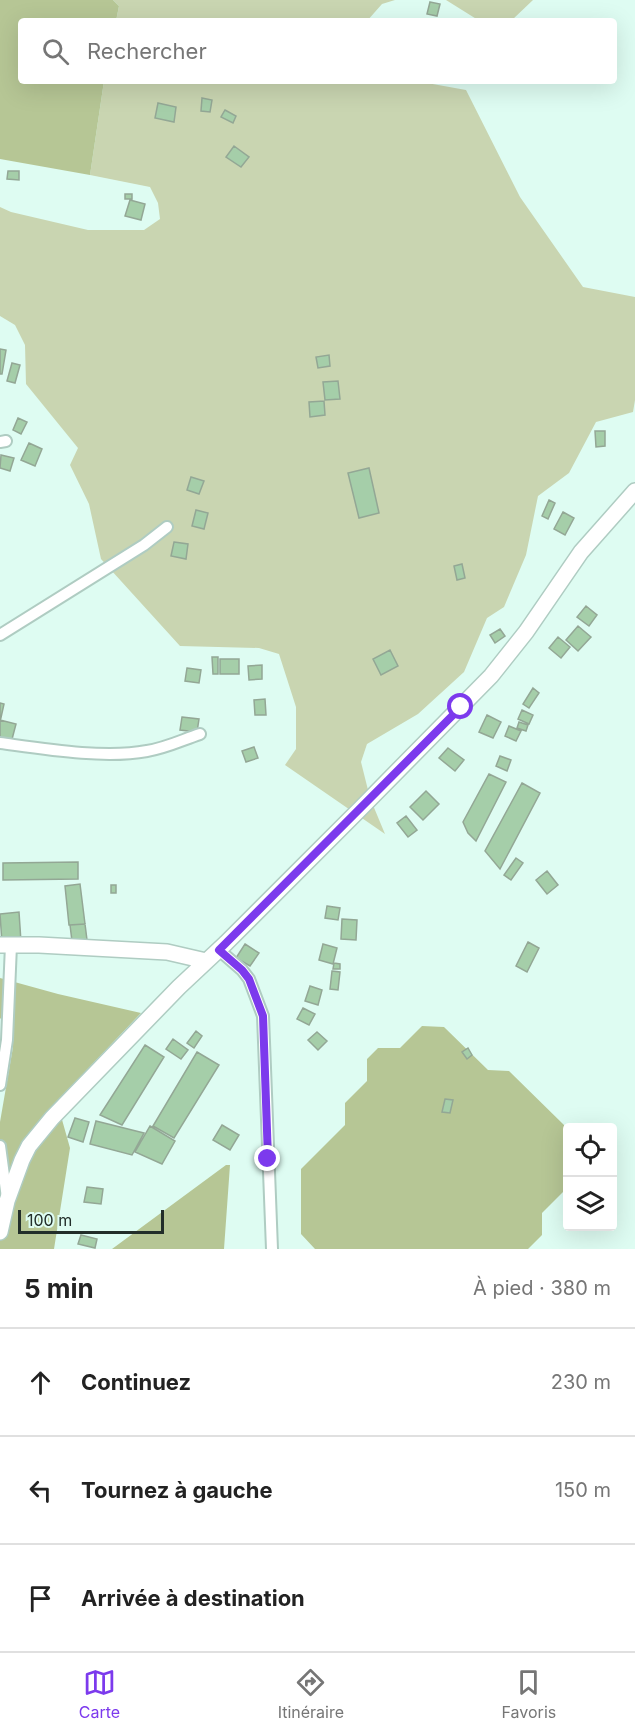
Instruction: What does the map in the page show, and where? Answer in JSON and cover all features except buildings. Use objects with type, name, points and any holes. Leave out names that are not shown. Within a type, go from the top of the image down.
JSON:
[{"type":"street","points":[[0,1233],[7,1201],[22,1161],[29,1146],[52,1118],[100,1067],[491,676],[526,632],[581,552],[635,491]]},
{"type":"street","points":[[0,635],[144,545],[167,527]]},
{"type":"street","points":[[0,743],[82,752],[144,752],[164,748],[200,734]]},
{"type":"street","points":[[0,1085],[7,1040],[5,945],[166,952],[206,961]]},
{"type":"street","points":[[219,950],[249,979],[263,1016],[272,1249]]},
{"type":"street","points":[[0,1146],[7,1201]]},
{"type":"green space","points":[[0,0],[113,0],[119,6],[117,18],[18,18],[18,84],[104,84],[90,175],[0,159]]},
{"type":"green space","points":[[113,0],[395,0],[382,4],[370,18],[117,18],[119,6]]},
{"type":"green space","points":[[446,0],[533,0],[514,18],[475,18]]},
{"type":"green space","points":[[104,84],[433,84],[466,90],[520,197],[583,287],[635,297],[633,412],[596,422],[569,473],[538,496],[526,555],[504,607],[487,618],[464,672],[418,714],[367,744],[361,762],[370,798],[385,834],[285,765],[296,749],[296,707],[279,654],[259,648],[180,646],[101,559],[89,504],[70,465],[78,448],[26,384],[25,345],[15,325],[0,316],[0,207],[11,212],[88,230],[144,230],[160,219],[158,203],[150,187],[90,175]]},
{"type":"green space","points":[[0,978],[141,1013],[61,1097],[59,1109],[70,1148],[54,1249],[0,1249],[0,1122],[13,1047],[0,1018]]},
{"type":"green space","points":[[422,1026],[444,1027],[488,1070],[509,1071],[563,1124],[563,1192],[542,1213],[542,1235],[528,1249],[315,1249],[301,1234],[301,1169],[345,1125],[345,1103],[367,1081],[367,1059],[378,1048],[400,1048]]},
{"type":"green space","points":[[226,1165],[230,1165],[224,1249],[112,1249]]},
{"type":"route","points":[[268,1159],[263,1016],[249,979],[219,950],[461,707]]}]
